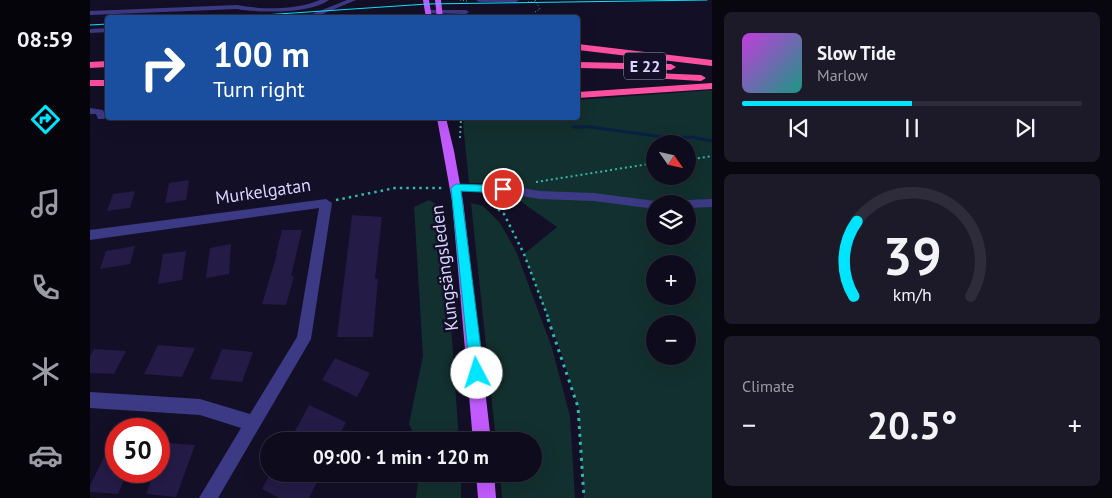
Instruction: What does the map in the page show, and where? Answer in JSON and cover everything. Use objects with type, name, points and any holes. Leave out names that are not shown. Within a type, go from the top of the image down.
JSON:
[{"type":"highway","points":[[580,47],[712,63]]},
{"type":"highway","points":[[90,65],[105,64]]},
{"type":"highway","name":"E 22","points":[[580,65],[712,68]]},
{"type":"highway","points":[[90,72],[105,72]]},
{"type":"highway","name":"E 22","points":[[580,75],[712,78]]},
{"type":"highway","points":[[90,83],[105,83]]},
{"type":"highway","points":[[580,95],[712,86]]},
{"type":"main road","points":[[426,0],[428,15]]},
{"type":"main road","points":[[438,0],[440,15]]},
{"type":"main road","name":"Kungsängsleden","points":[[442,120],[450,150],[456,188],[476,356],[481,432]]},
{"type":"main road","name":"Kungsängsleden","points":[[450,150],[451,120]]},
{"type":"main road","points":[[486,482],[487,498]]},
{"type":"street","points":[[237,7],[240,0]]},
{"type":"street","points":[[90,13],[237,7],[249,10],[310,6],[326,0]]},
{"type":"street","points":[[338,0],[349,1]]},
{"type":"street","points":[[478,0],[516,0]]},
{"type":"street","points":[[313,15],[349,1]]},
{"type":"street","points":[[428,15],[466,12]]},
{"type":"street","points":[[90,30],[105,30]]},
{"type":"street","points":[[90,111],[100,112],[101,117]]},
{"type":"street","points":[[456,188],[503,189],[540,195],[594,197],[646,205]]},
{"type":"street","name":"Murkelgatan","points":[[90,235],[326,203],[304,339],[208,498]]},
{"type":"street","points":[[696,204],[712,203]]},
{"type":"street","points":[[90,400],[200,406],[253,423]]},
{"type":"path","points":[[528,2],[535,1],[540,9],[535,12]]},
{"type":"path","points":[[696,159],[712,156]]},
{"type":"path","points":[[529,182],[572,177],[621,166],[646,164]]},
{"type":"path","points":[[326,203],[395,188],[456,188]]},
{"type":"path","points":[[473,188],[504,214],[524,254],[562,356],[578,407],[584,498]]},
{"type":"green space","points":[[712,90],[712,498],[584,498],[578,407],[562,355],[524,254],[557,227],[503,189],[498,173],[489,183],[469,183],[463,123],[465,120],[580,120],[580,100]]},
{"type":"green space","points":[[429,200],[440,207],[445,237],[458,432],[413,432],[409,424],[423,356],[414,207]]},
{"type":"green space","points":[[471,203],[483,206],[500,223],[516,251],[552,348],[570,416],[575,498],[502,498],[501,482],[542,482],[542,432],[495,432]]},
{"type":"green space","points":[[418,482],[461,482],[461,498],[416,498]]},
{"type":"building","points":[[189,180],[186,200],[165,203],[169,183]]},
{"type":"building","points":[[135,191],[130,208],[107,211],[113,194]]},
{"type":"building","points":[[352,215],[382,217],[375,279],[378,279],[373,337],[337,337]]},
{"type":"building","points":[[282,230],[302,230],[291,276],[294,276],[286,305],[262,304],[277,254]]},
{"type":"building","points":[[231,244],[229,274],[206,278],[210,248]]},
{"type":"building","points":[[135,246],[130,264],[100,269],[106,251]]},
{"type":"building","points":[[186,251],[182,280],[158,284],[163,254]]},
{"type":"building","points":[[158,345],[195,348],[182,377],[144,374]]},
{"type":"building","points":[[94,349],[126,351],[114,374],[90,373],[90,356]]},
{"type":"building","points":[[222,349],[253,352],[242,382],[210,379]]},
{"type":"building","points":[[335,358],[370,373],[357,397],[322,380]]},
{"type":"building","points":[[309,405],[346,422],[341,432],[295,431]]},
{"type":"building","points":[[170,443],[195,445],[176,497],[146,494],[150,483],[170,483]]},
{"type":"building","points":[[105,455],[105,483],[123,483],[118,494],[90,492],[90,486]]},
{"type":"building","points":[[266,482],[317,482],[309,498],[279,498],[262,489]]},
{"type":"waterway","points":[[573,127],[590,127],[671,138],[692,137],[712,141]]},
{"type":"tram line","points":[[264,15],[427,4],[707,0]]},
{"type":"tram line","points":[[90,25],[105,24]]},
{"type":"route","points":[[477,373],[456,188],[503,189]]}]
